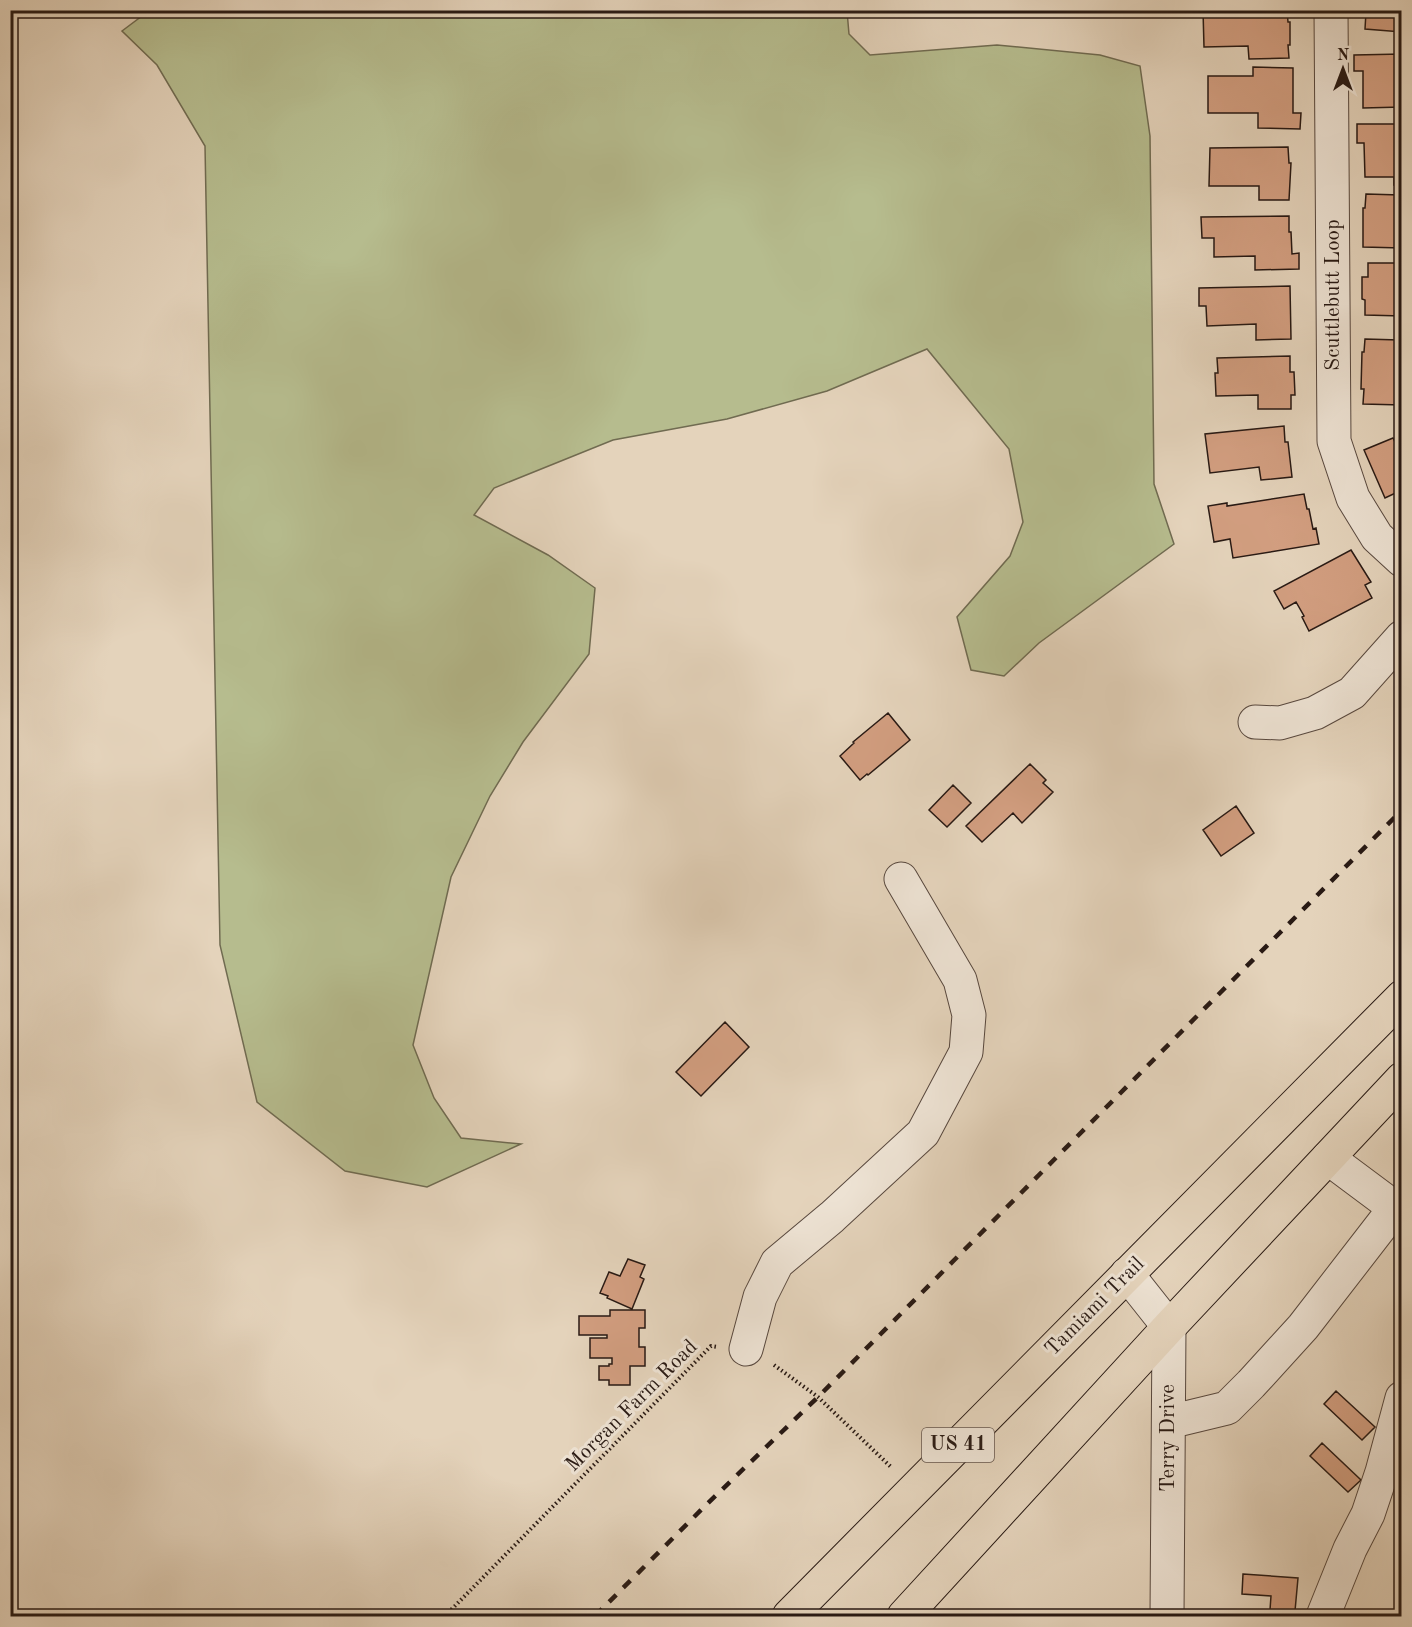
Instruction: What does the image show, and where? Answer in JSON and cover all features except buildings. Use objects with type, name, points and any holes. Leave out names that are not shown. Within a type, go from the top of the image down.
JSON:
[{"type":"main road","name":"Tamiami Trail","points":[[789,1617],[1401,997]]},
{"type":"main road","points":[[904,1617],[1169,1327],[1401,1079]]},
{"type":"street","name":"Scuttlebutt Loop","points":[[1331,10],[1334,441],[1353,498],[1377,537],[1401,560]]},
{"type":"street","points":[[1255,722],[1280,723],[1315,713],[1352,693],[1401,638]]},
{"type":"street","points":[[746,1349],[760,1297],[777,1263],[832,1217],[923,1133],[966,1052],[969,1015],[960,980],[901,879]]},
{"type":"street","points":[[1168,1422],[1227,1408],[1303,1327],[1398,1205],[1328,1158]]},
{"type":"street","points":[[1127,1274],[1169,1327]]},
{"type":"street","name":"Terry Drive","points":[[1167,1617],[1169,1327]]},
{"type":"street","points":[[1323,1617],[1350,1549],[1372,1503],[1401,1398]]},
{"type":"path","name":"Morgan Farm Road","points":[[446,1617],[711,1346],[746,1349],[764,1358],[818,1397],[914,1490]]},
{"type":"green space","points":[[150,10],[847,11],[849,34],[870,55],[997,45],[1100,55],[1140,66],[1150,136],[1154,484],[1174,544],[1039,643],[1004,676],[971,670],[957,617],[1010,556],[1023,522],[1009,449],[927,349],[827,391],[727,419],[613,440],[494,488],[474,515],[548,555],[595,588],[589,654],[523,742],[490,796],[451,877],[413,1045],[434,1098],[461,1138],[521,1144],[427,1187],[345,1171],[257,1102],[220,945],[205,146],[157,65],[122,31]]},
{"type":"railway","points":[[595,1616],[818,1397],[1402,810]]}]
